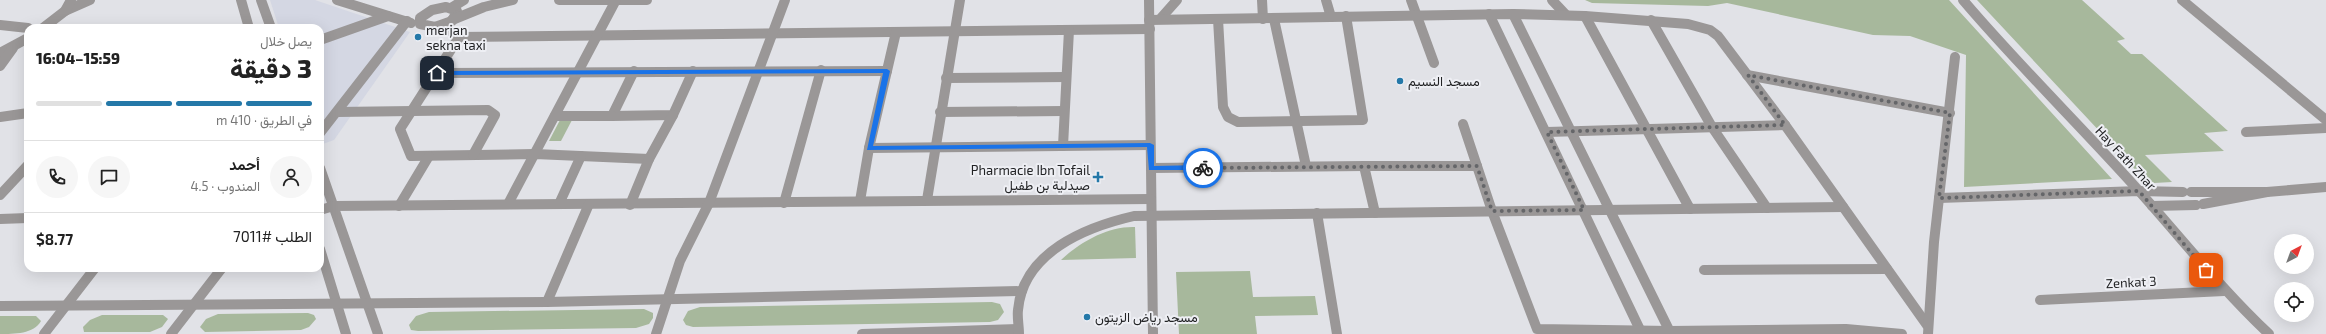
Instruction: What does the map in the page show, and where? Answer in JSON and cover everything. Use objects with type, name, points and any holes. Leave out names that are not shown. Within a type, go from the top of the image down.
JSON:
[{"type":"street","points":[[65,11],[71,0]]},
{"type":"street","points":[[48,24],[65,11],[90,0]]},
{"type":"street","points":[[240,0],[248,24]]},
{"type":"street","points":[[261,0],[270,24]]},
{"type":"street","points":[[337,0],[424,26],[442,26],[452,20],[484,7],[513,0]]},
{"type":"street","points":[[452,8],[464,0]]},
{"type":"street","points":[[559,0],[647,0]]},
{"type":"street","points":[[508,204],[616,0]]},
{"type":"street","points":[[656,334],[680,261],[709,203],[757,71],[785,0]]},
{"type":"street","points":[[927,200],[953,31],[960,0]]},
{"type":"street","points":[[1149,0],[1153,334]]},
{"type":"street","points":[[442,26],[459,37],[1069,30],[1149,24],[1161,18],[1177,0]]},
{"type":"street","points":[[1262,0],[1263,19]]},
{"type":"street","points":[[1326,0],[1331,17]]},
{"type":"street","points":[[1411,0],[1434,63]]},
{"type":"street","points":[[1552,0],[1566,15]]},
{"type":"street","name":"Hay Fath Zhar","points":[[1963,0],[2052,99],[2139,191],[2224,291],[2269,334]]},
{"type":"street","points":[[2182,0],[2326,120]]},
{"type":"street","points":[[324,39],[390,17],[428,11],[440,7],[484,7]]},
{"type":"street","points":[[452,8],[457,14],[452,20]]},
{"type":"street","points":[[424,26],[420,24],[420,18],[428,11]]},
{"type":"street","points":[[1161,18],[1274,19],[1346,16],[1489,14],[1566,15],[1651,20],[1688,24],[1710,30],[1718,36],[1785,125],[1887,268],[1927,329]]},
{"type":"street","points":[[1489,14],[1642,332]]},
{"type":"street","points":[[1513,14],[1611,209],[1671,333]]},
{"type":"street","points":[[1218,19],[1223,107],[1225,116],[1238,122],[1363,120],[1346,16]]},
{"type":"street","points":[[1585,16],[1645,129],[1690,209]]},
{"type":"street","points":[[1274,19],[1306,166]]},
{"type":"street","points":[[1651,20],[1712,127],[1767,208]]},
{"type":"street","points":[[324,128],[406,21]]},
{"type":"street","points":[[0,25],[24,28]]},
{"type":"street","points":[[1063,146],[1063,111],[1069,30]]},
{"type":"street","points":[[860,201],[869,148],[896,32]]},
{"type":"street","points":[[459,37],[400,129],[411,156],[535,154],[649,159]]},
{"type":"street","points":[[0,53],[24,40]]},
{"type":"street","points":[[0,66],[15,46]]},
{"type":"street","points":[[1927,329],[1939,198],[1950,113],[1955,57]]},
{"type":"street","points":[[437,73],[821,70],[887,71]]},
{"type":"street","points":[[784,202],[821,70]]},
{"type":"street","points":[[612,116],[634,71]]},
{"type":"street","points":[[630,205],[649,159],[673,115],[693,71]]},
{"type":"street","points":[[1748,75],[1950,113]]},
{"type":"street","points":[[946,78],[1066,78]]},
{"type":"street","points":[[337,112],[488,110],[495,115],[473,155]]},
{"type":"street","points":[[940,112],[1063,111]]},
{"type":"street","points":[[0,117],[24,114]]},
{"type":"street","points":[[555,116],[673,115]]},
{"type":"street","points":[[1462,124],[1492,211],[1537,328],[1671,333],[1846,329],[1902,334]]},
{"type":"street","points":[[1547,132],[1785,125]]},
{"type":"street","points":[[2246,132],[2326,128]]},
{"type":"street","points":[[869,148],[1150,145]]},
{"type":"street","points":[[399,206],[429,156]]},
{"type":"street","points":[[559,204],[581,156]]},
{"type":"street","points":[[1364,166],[1375,213]]},
{"type":"street","points":[[1151,168],[1477,166]]},
{"type":"street","points":[[0,195],[24,169]]},
{"type":"street","points":[[324,179],[366,304],[378,334]]},
{"type":"street","points":[[1939,198],[2139,191],[2267,192],[2326,187]]},
{"type":"street","points":[[2152,206],[2200,205],[2267,192]]},
{"type":"street","points":[[324,209],[334,206],[508,204],[630,205],[927,200],[1151,199]]},
{"type":"street","points":[[547,302],[589,204]]},
{"type":"street","points":[[862,334],[1019,331],[1018,310],[1022,291],[1037,265],[1064,241],[1097,225],[1116,219],[1151,215],[1843,207]]},
{"type":"street","points":[[1317,213],[1337,334]]},
{"type":"street","points":[[0,219],[24,218]]},
{"type":"street","points":[[324,261],[346,334]]},
{"type":"street","points":[[1704,270],[1887,268]]},
{"type":"street","points":[[44,334],[92,272]]},
{"type":"street","points":[[171,334],[219,272]]},
{"type":"street","points":[[0,306],[547,302],[1022,291]]},
{"type":"street","name":"Zenkat 3","points":[[2040,300],[2224,291]]},
{"type":"shaded area","points":[[270,0],[315,0],[410,32],[334,140],[324,144],[324,24],[278,24]]},
{"type":"green space","points":[[1585,0],[1949,0],[2112,179],[1964,187],[1966,55],[1910,36],[1873,35],[1727,3],[1708,6],[1592,3]]},
{"type":"green space","points":[[1977,0],[2082,0],[2125,39],[2117,41],[2131,54],[2142,54],[2228,131],[2204,133],[2224,151],[2145,155],[2172,182],[2154,183],[2146,181]]},
{"type":"green space","points":[[560,120],[572,120],[561,141],[549,141]]},
{"type":"green space","points":[[1135,227],[1136,258],[1061,260],[1077,247],[1095,236],[1115,229]]},
{"type":"green space","points":[[1250,271],[1253,297],[1315,296],[1318,315],[1255,316],[1257,334],[1179,334],[1176,272]]},
{"type":"green space","points":[[992,302],[1000,304],[1004,312],[998,320],[990,322],[693,327],[686,325],[683,320],[688,311],[700,307]]},
{"type":"green space","points":[[644,309],[653,313],[653,318],[649,324],[636,328],[418,331],[411,330],[409,325],[416,316],[429,312]]},
{"type":"green space","points":[[308,313],[314,315],[316,319],[309,327],[301,330],[205,332],[200,327],[206,319],[218,314]]},
{"type":"green space","points":[[102,315],[163,315],[168,319],[162,327],[150,332],[84,332],[83,327],[90,320]]},
{"type":"green space","points":[[0,316],[36,316],[41,321],[34,329],[29,331],[0,334]]},
{"type":"way so far","points":[[1203,168],[1306,166],[1477,166],[1492,211],[1584,210],[1547,132],[1785,125],[1748,75],[1925,107],[1950,113],[1939,198],[2139,191],[2206,270]]},
{"type":"place","name":"merjan sekna taxi","points":[[418,37]]},
{"type":"place","name":"مسجد النسيم","points":[[1400,81]]},
{"type":"place","name":"Pharmacie Ibn Tofail صيدلية بن طفيل","points":[[1098,177]]},
{"type":"place","name":"مسجد رياض الزيتون","points":[[1087,317]]},
{"type":"route","points":[[437,73],[821,70],[887,71],[869,148],[1150,145],[1151,168],[1203,168]]}]
